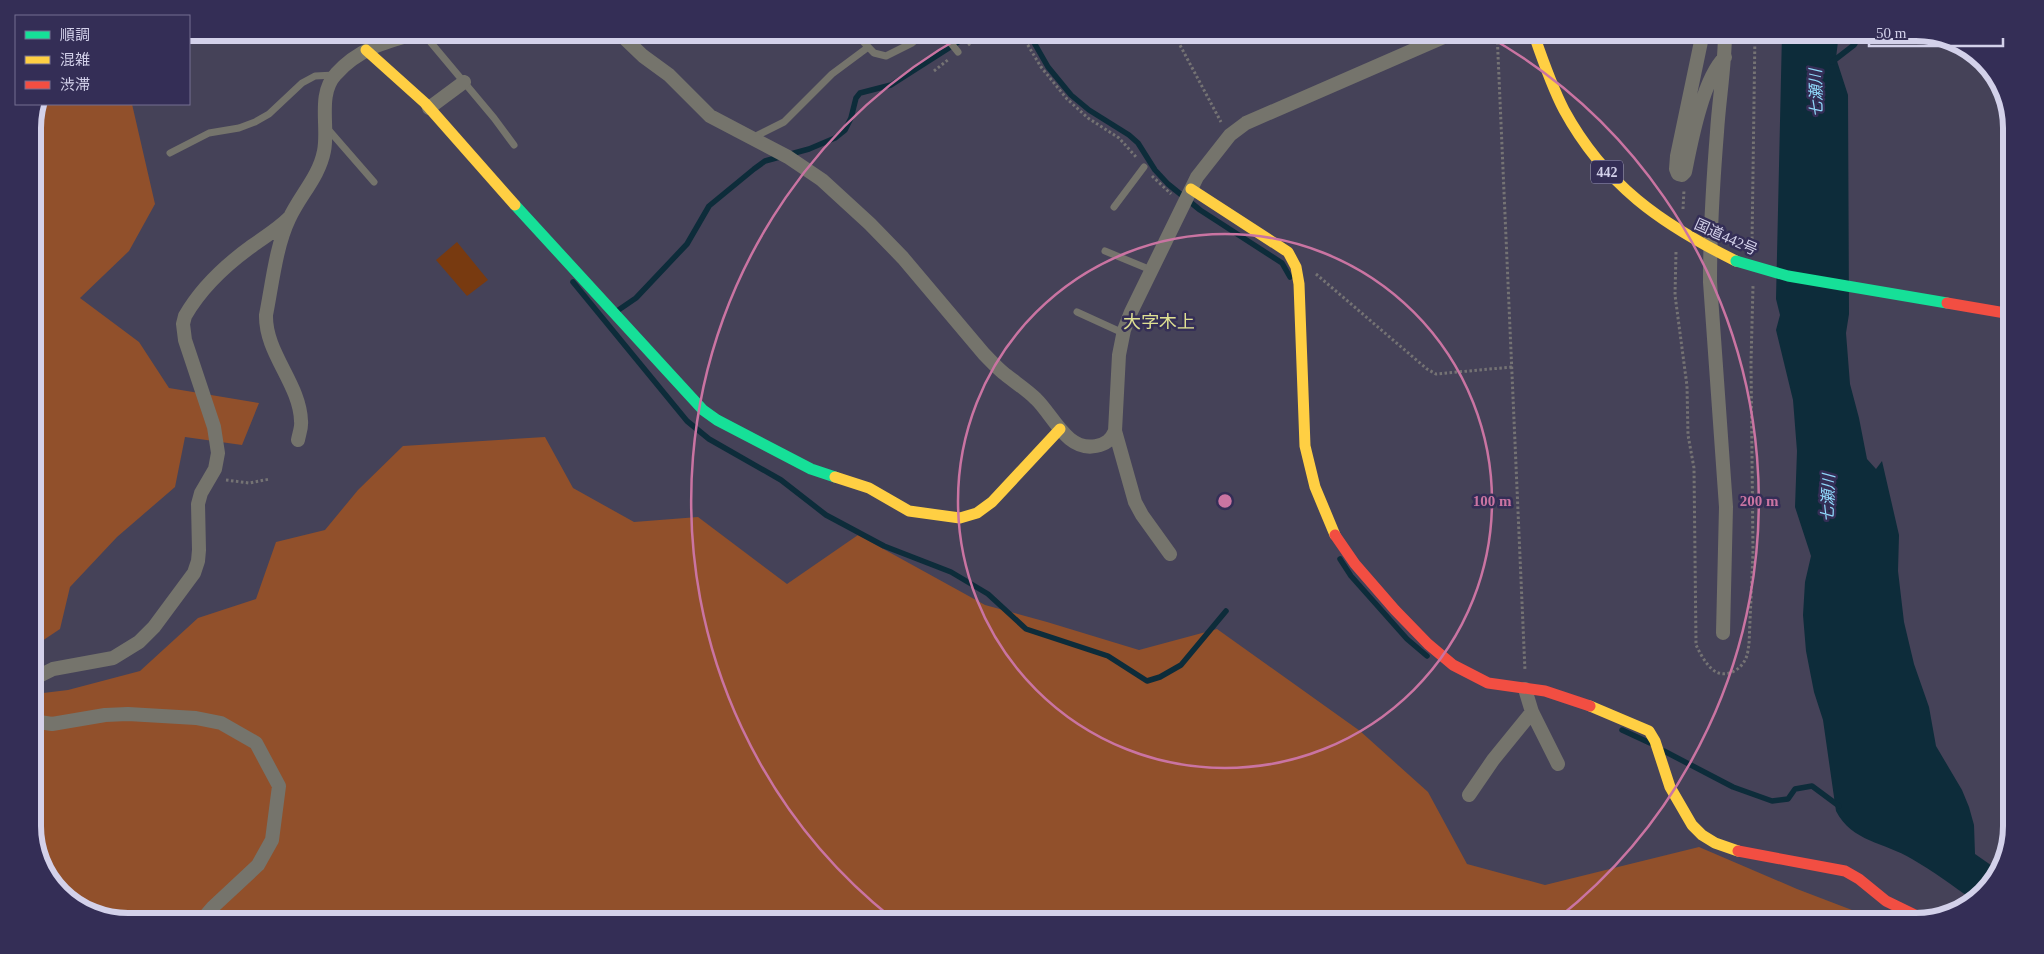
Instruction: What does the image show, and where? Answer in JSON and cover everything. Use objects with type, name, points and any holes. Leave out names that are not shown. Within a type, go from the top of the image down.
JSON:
[{"type":"main road","name":"国道442号","points":[[1536,41],[1553,90],[1566,118],[1592,154],[1611,177],[1647,210],[1678,232],[1710,250],[1736,261],[1788,276],[2003,313]]},
{"type":"main road","points":[[366,50],[385,64],[429,108],[703,410],[729,428],[811,469],[869,488],[902,508],[952,518],[960,518],[977,513],[992,502],[1060,429]]},
{"type":"main road","points":[[1191,189],[1288,252],[1297,268],[1306,458],[1331,526],[1355,566],[1404,622],[1425,642],[1467,674],[1495,686],[1553,693],[1653,734],[1666,778],[1678,803],[1695,828],[1712,840],[1738,850],[1845,872],[1859,879],[1886,901],[1911,913]]},
{"type":"street","points":[[298,440],[302,423],[298,402],[273,349],[266,325],[266,315],[284,231],[290,217],[319,168],[324,149],[326,94],[335,74],[353,58],[366,50],[390,41]]},
{"type":"street","points":[[628,41],[670,75],[710,116],[788,157],[815,174],[903,258],[984,354],[1001,371],[1037,399],[1060,429],[1072,440],[1080,446],[1088,447],[1107,443],[1111,440],[1115,431]]},
{"type":"street","points":[[1170,554],[1138,508],[1118,448],[1115,431],[1119,355],[1123,333],[1151,270],[1191,189],[1203,168],[1230,135],[1246,123],[1434,41]]},
{"type":"street","points":[[1701,41],[1677,156],[1676,169],[1678,174],[1682,175],[1685,172],[1695,128],[1714,71],[1725,57]]},
{"type":"street","points":[[1723,633],[1726,507],[1710,282],[1710,250],[1725,41]]},
{"type":"street","points":[[429,108],[464,82]]},
{"type":"street","points":[[41,675],[53,669],[113,658],[139,642],[154,627],[194,573],[198,561],[198,504],[205,484],[215,469],[218,443],[185,340],[183,324],[185,316],[223,268],[253,245],[276,231],[290,217]]},
{"type":"street","points":[[1525,689],[1532,712],[1558,764]]},
{"type":"street","points":[[1469,795],[1493,760],[1532,712]]},
{"type":"street","points":[[41,722],[52,724],[105,715],[128,714],[196,718],[221,723],[256,743],[279,786],[272,840],[258,865],[208,913]]},
{"type":"lane","points":[[429,41],[514,145]]},
{"type":"lane","points":[[861,41],[867,48],[879,56],[886,56],[913,41]]},
{"type":"lane","points":[[949,41],[958,52]]},
{"type":"lane","points":[[752,138],[784,122],[832,74],[867,48]]},
{"type":"lane","points":[[170,153],[208,133],[239,128],[255,122],[269,114],[302,82],[315,76],[335,74]]},
{"type":"lane","points":[[326,126],[374,182]]},
{"type":"lane","points":[[1114,207],[1144,167]]},
{"type":"lane","points":[[1106,251],[1151,270]]},
{"type":"lane","points":[[1077,312],[1123,333]]},
{"type":"path","points":[[1026,41],[1042,67],[1067,99],[1088,118],[1119,138],[1160,185],[1184,204]]},
{"type":"path","points":[[1178,41],[1230,135]]},
{"type":"path","points":[[1497,41],[1525,689]]},
{"type":"path","points":[[1752,247],[1755,41]]},
{"type":"path","points":[[1682,216],[1685,187]]},
{"type":"path","points":[[1677,245],[1674,275],[1675,296],[1687,386],[1688,435],[1694,468],[1696,645],[1711,669],[1725,674],[1734,672],[1742,666],[1746,658],[1753,552],[1752,276]]},
{"type":"path","points":[[1310,268],[1427,369],[1436,374],[1512,367]]},
{"type":"path","points":[[205,484],[231,480],[248,483],[270,479]]},
{"type":"shaded area","points":[[44,105],[132,105],[155,204],[129,251],[80,298],[139,342],[169,388],[259,403],[242,445],[185,437],[175,487],[117,537],[70,587],[60,629],[41,642],[41,123]]},
{"type":"shaded area","points":[[457,242],[488,280],[467,296],[436,260]]},
{"type":"shaded area","points":[[545,437],[573,488],[634,522],[698,517],[787,584],[858,535],[985,605],[1139,650],[1217,629],[1360,731],[1428,792],[1467,864],[1545,885],[1699,847],[1797,889],[1860,913],[128,913],[111,911],[95,906],[75,895],[59,879],[50,864],[43,843],[41,831],[41,693],[68,690],[140,671],[198,618],[256,599],[276,542],[325,530],[358,490],[403,446]]},
{"type":"water","name":"七瀬川","points":[[1782,41],[1838,41],[1836,58],[1848,95],[1849,314],[1846,333],[1850,384],[1867,459],[1876,469],[1882,461],[1899,535],[1898,571],[1904,622],[1914,664],[1929,707],[1936,746],[1962,790],[1969,807],[1974,825],[1975,854],[1992,866],[1985,879],[1967,896],[1912,859],[1860,835],[1843,821],[1836,811],[1823,720],[1814,692],[1806,651],[1803,615],[1805,582],[1811,556],[1795,507],[1797,451],[1793,400],[1776,330],[1780,315],[1776,299]]},
{"type":"waterway","points":[[617,311],[636,298],[687,244],[709,206],[754,169],[765,161],[809,149],[835,138],[845,130],[851,118],[856,98],[860,93],[891,85],[960,41]]},
{"type":"waterway","points":[[1033,41],[1048,67],[1071,95],[1089,110],[1129,135],[1138,143],[1155,170],[1168,184],[1200,210],[1282,263],[1290,277]]},
{"type":"waterway","points":[[1832,62],[1856,41]]},
{"type":"waterway","points":[[573,282],[687,421],[709,439],[781,480],[826,515],[884,546],[951,572],[988,594],[1026,629],[1108,656],[1147,681],[1160,677],[1181,665],[1226,611]]},
{"type":"waterway","points":[[1340,559],[1351,576],[1407,639],[1427,656]]},
{"type":"waterway","points":[[1622,730],[1650,743]]},
{"type":"waterway","points":[[1664,751],[1733,787],[1772,801],[1788,799],[1795,789],[1812,786],[1839,806]]},
{"type":"traffic: fast","points":[[515,205],[703,410],[717,420],[811,469],[835,477]]},
{"type":"traffic: fast","points":[[1736,261],[1788,276],[1947,303]]},
{"type":"traffic: slow","points":[[1536,41],[1564,110],[1580,137],[1617,181],[1659,217],[1736,261]]},
{"type":"traffic: slow","points":[[366,50],[425,103],[515,205]]},
{"type":"traffic: slow","points":[[1191,189],[1288,252],[1296,267],[1299,284],[1305,446],[1315,487],[1335,535]]},
{"type":"traffic: slow","points":[[835,477],[869,488],[909,511],[960,518],[977,513],[992,502],[1060,429]]},
{"type":"traffic: slow","points":[[1590,706],[1649,731],[1655,741],[1670,787],[1692,825],[1702,835],[1715,843],[1738,851]]},
{"type":"traffic: jam","points":[[1947,303],[2003,313]]},
{"type":"traffic: jam","points":[[1335,535],[1355,564],[1395,610],[1428,644],[1453,665],[1488,683],[1545,691],[1590,706]]},
{"type":"traffic: jam","points":[[1738,851],[1845,871],[1859,879],[1886,901],[1911,913]]},
{"type":"district","name":"大字木上","points":[[1159,322]]}]
